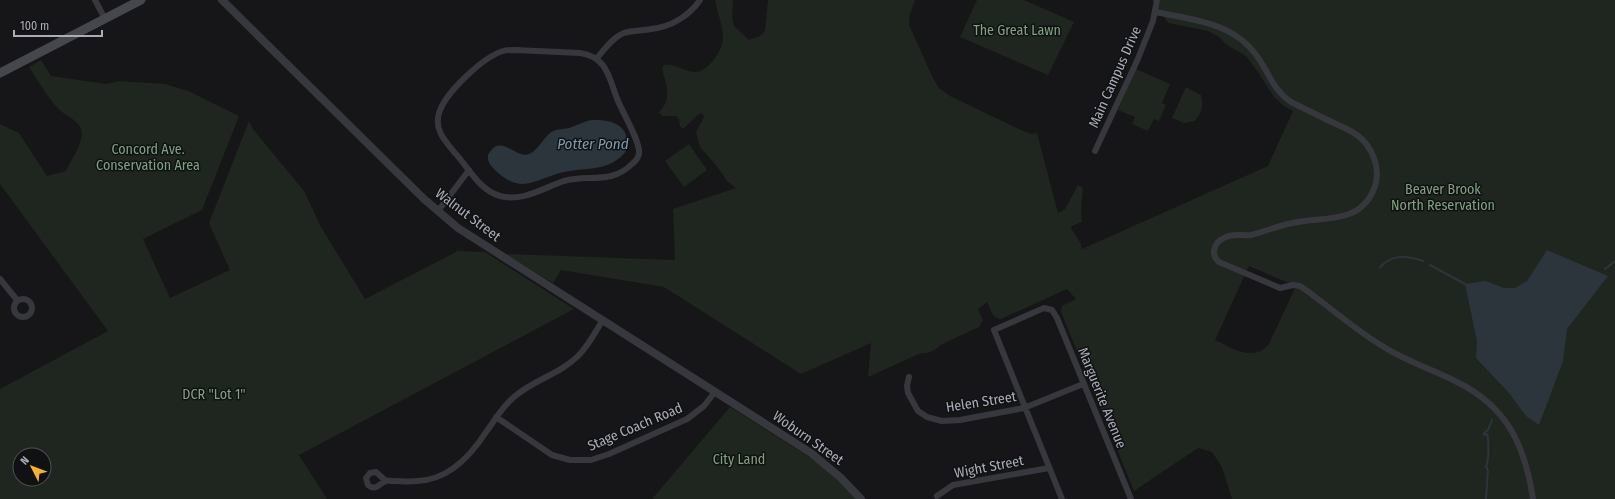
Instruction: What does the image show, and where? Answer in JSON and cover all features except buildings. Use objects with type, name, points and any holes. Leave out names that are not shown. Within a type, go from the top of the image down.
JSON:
[{"type":"main road","points":[[0,73],[141,0]]},
{"type":"street","points":[[96,0],[105,19]]},
{"type":"street","name":"Walnut Street","points":[[222,0],[424,199],[470,237],[554,289],[734,405]]},
{"type":"street","points":[[597,58],[610,43],[622,34],[670,25],[685,16],[700,0]]},
{"type":"street","name":"Main Campus Drive","points":[[1095,151],[1137,61],[1156,12],[1157,0]]},
{"type":"street","points":[[1156,12],[1210,23],[1237,36],[1257,56],[1277,90],[1283,97],[1357,135],[1370,150],[1374,158],[1377,176],[1375,186],[1367,200],[1360,208],[1349,214],[1289,223],[1250,235],[1224,237],[1219,241],[1213,254],[1219,262],[1280,288],[1293,285],[1300,286],[1384,347],[1414,364],[1454,380],[1481,396],[1504,419],[1516,438],[1528,470],[1533,499]]},
{"type":"street","points":[[534,50],[580,53],[589,54],[597,58],[605,67],[637,141],[639,154],[635,161],[625,171],[614,176],[565,181],[544,190],[520,197],[500,196],[488,190],[478,181],[443,139],[438,129],[438,117],[446,98],[453,88],[482,64],[503,51],[534,50]]},
{"type":"street","points":[[438,211],[469,170]]},
{"type":"street","points":[[0,279],[17,300]]},
{"type":"street","name":"Marguerite Avenue","points":[[1024,408],[994,330],[1040,309],[1049,308],[1057,318],[1131,499]]},
{"type":"street","points":[[386,481],[418,482],[451,471],[474,451],[496,417],[508,402],[523,390],[560,369],[578,356],[602,321]]},
{"type":"street","name":"Helen Street","points":[[909,377],[907,386],[911,401],[918,411],[926,417],[935,420],[960,420],[1024,408],[1083,384]]},
{"type":"street","name":"Stage Coach Road","points":[[496,417],[552,455],[570,460],[591,460],[609,454],[687,419],[704,406],[714,393]]},
{"type":"street","name":"Woburn Street","points":[[734,405],[816,457],[840,477],[861,499]]},
{"type":"street","points":[[1024,408],[1062,499]]},
{"type":"street","name":"Wight Street","points":[[937,496],[952,485],[1049,468]]},
{"type":"green space","name":"Beaver Brook North Reservation","points":[[715,0],[733,0],[732,17],[734,26],[749,40],[760,36],[765,31],[768,0],[915,0],[910,14],[909,25],[939,88],[950,96],[1019,129],[1031,134],[1037,133],[1058,213],[1065,209],[1078,185],[1083,188],[1081,209],[1082,222],[1072,226],[1071,229],[1080,242],[1082,249],[1268,166],[1293,111],[1284,106],[1274,97],[1246,56],[1227,45],[1219,37],[1208,31],[1168,23],[1152,0],[1615,0],[1615,499],[1232,499],[1222,467],[1212,452],[1198,448],[1134,491],[1061,312],[1062,306],[1076,299],[1067,289],[1001,319],[998,319],[992,313],[987,302],[978,309],[983,320],[979,327],[940,345],[932,351],[921,353],[868,377],[871,343],[801,374],[664,287],[561,270],[553,283],[505,254],[675,260],[673,209],[736,188],[727,181],[716,165],[700,147],[696,132],[704,117],[703,114],[700,113],[683,129],[680,126],[679,119],[676,116],[662,116],[659,112],[666,102],[667,97],[662,69],[664,65],[672,65],[688,71],[698,72],[711,63],[721,47],[723,33]],"holes":[[[1249,266],[1296,286],[1269,344],[1263,350],[1256,353],[1242,352],[1215,340]]]},
{"type":"green space","name":"The Great Lawn","points":[[977,0],[1024,0],[1074,22],[1048,75],[960,37]]},
{"type":"green space","name":"DCR \"Lot 1\"","points":[[41,60],[51,76],[106,84],[119,81],[165,84],[188,91],[239,116],[202,210],[143,239],[170,298],[230,270],[209,223],[249,121],[253,129],[304,191],[321,227],[365,299],[458,251],[485,252],[574,309],[299,455],[327,499],[0,499],[0,389],[108,331],[0,184],[0,124],[19,133],[47,176],[66,171],[78,148],[82,134],[80,127],[75,121],[58,108],[44,91],[29,67]]},
{"type":"green space","points":[[1136,69],[1170,84],[1162,103],[1166,105],[1159,121],[1154,119],[1148,131],[1132,124],[1135,117],[1118,110]]},
{"type":"green space","points":[[1186,87],[1201,95],[1202,106],[1201,112],[1195,121],[1184,123],[1172,118]]},
{"type":"green space","points":[[689,144],[707,170],[684,187],[665,161]]},
{"type":"green space","name":"City Land","points":[[730,407],[814,460],[834,476],[856,499],[652,499]]},
{"type":"water","name":"Potter Pond","points":[[592,120],[614,123],[623,130],[626,135],[626,151],[620,158],[605,166],[564,172],[530,183],[522,184],[514,183],[506,178],[496,171],[489,162],[488,155],[498,146],[503,146],[524,155],[529,154],[535,150],[551,132],[569,128]]},
{"type":"water","points":[[1547,250],[1608,276],[1567,329],[1563,361],[1539,425],[1526,416],[1509,393],[1476,358],[1477,341],[1465,284],[1486,281],[1504,288],[1515,288],[1527,281]]},
{"type":"waterway","points":[[1380,267],[1390,259],[1400,257],[1423,261]]},
{"type":"waterway","points":[[1605,269],[1615,261]]},
{"type":"waterway","points":[[1430,265],[1465,284]]},
{"type":"waterway","points":[[1486,499],[1488,470],[1486,467],[1488,460],[1488,446],[1487,434],[1484,435],[1484,433],[1488,430],[1492,420]]},
{"type":"park label","name":"Concord Ave. Conservation Area","points":[[148,158]]}]
